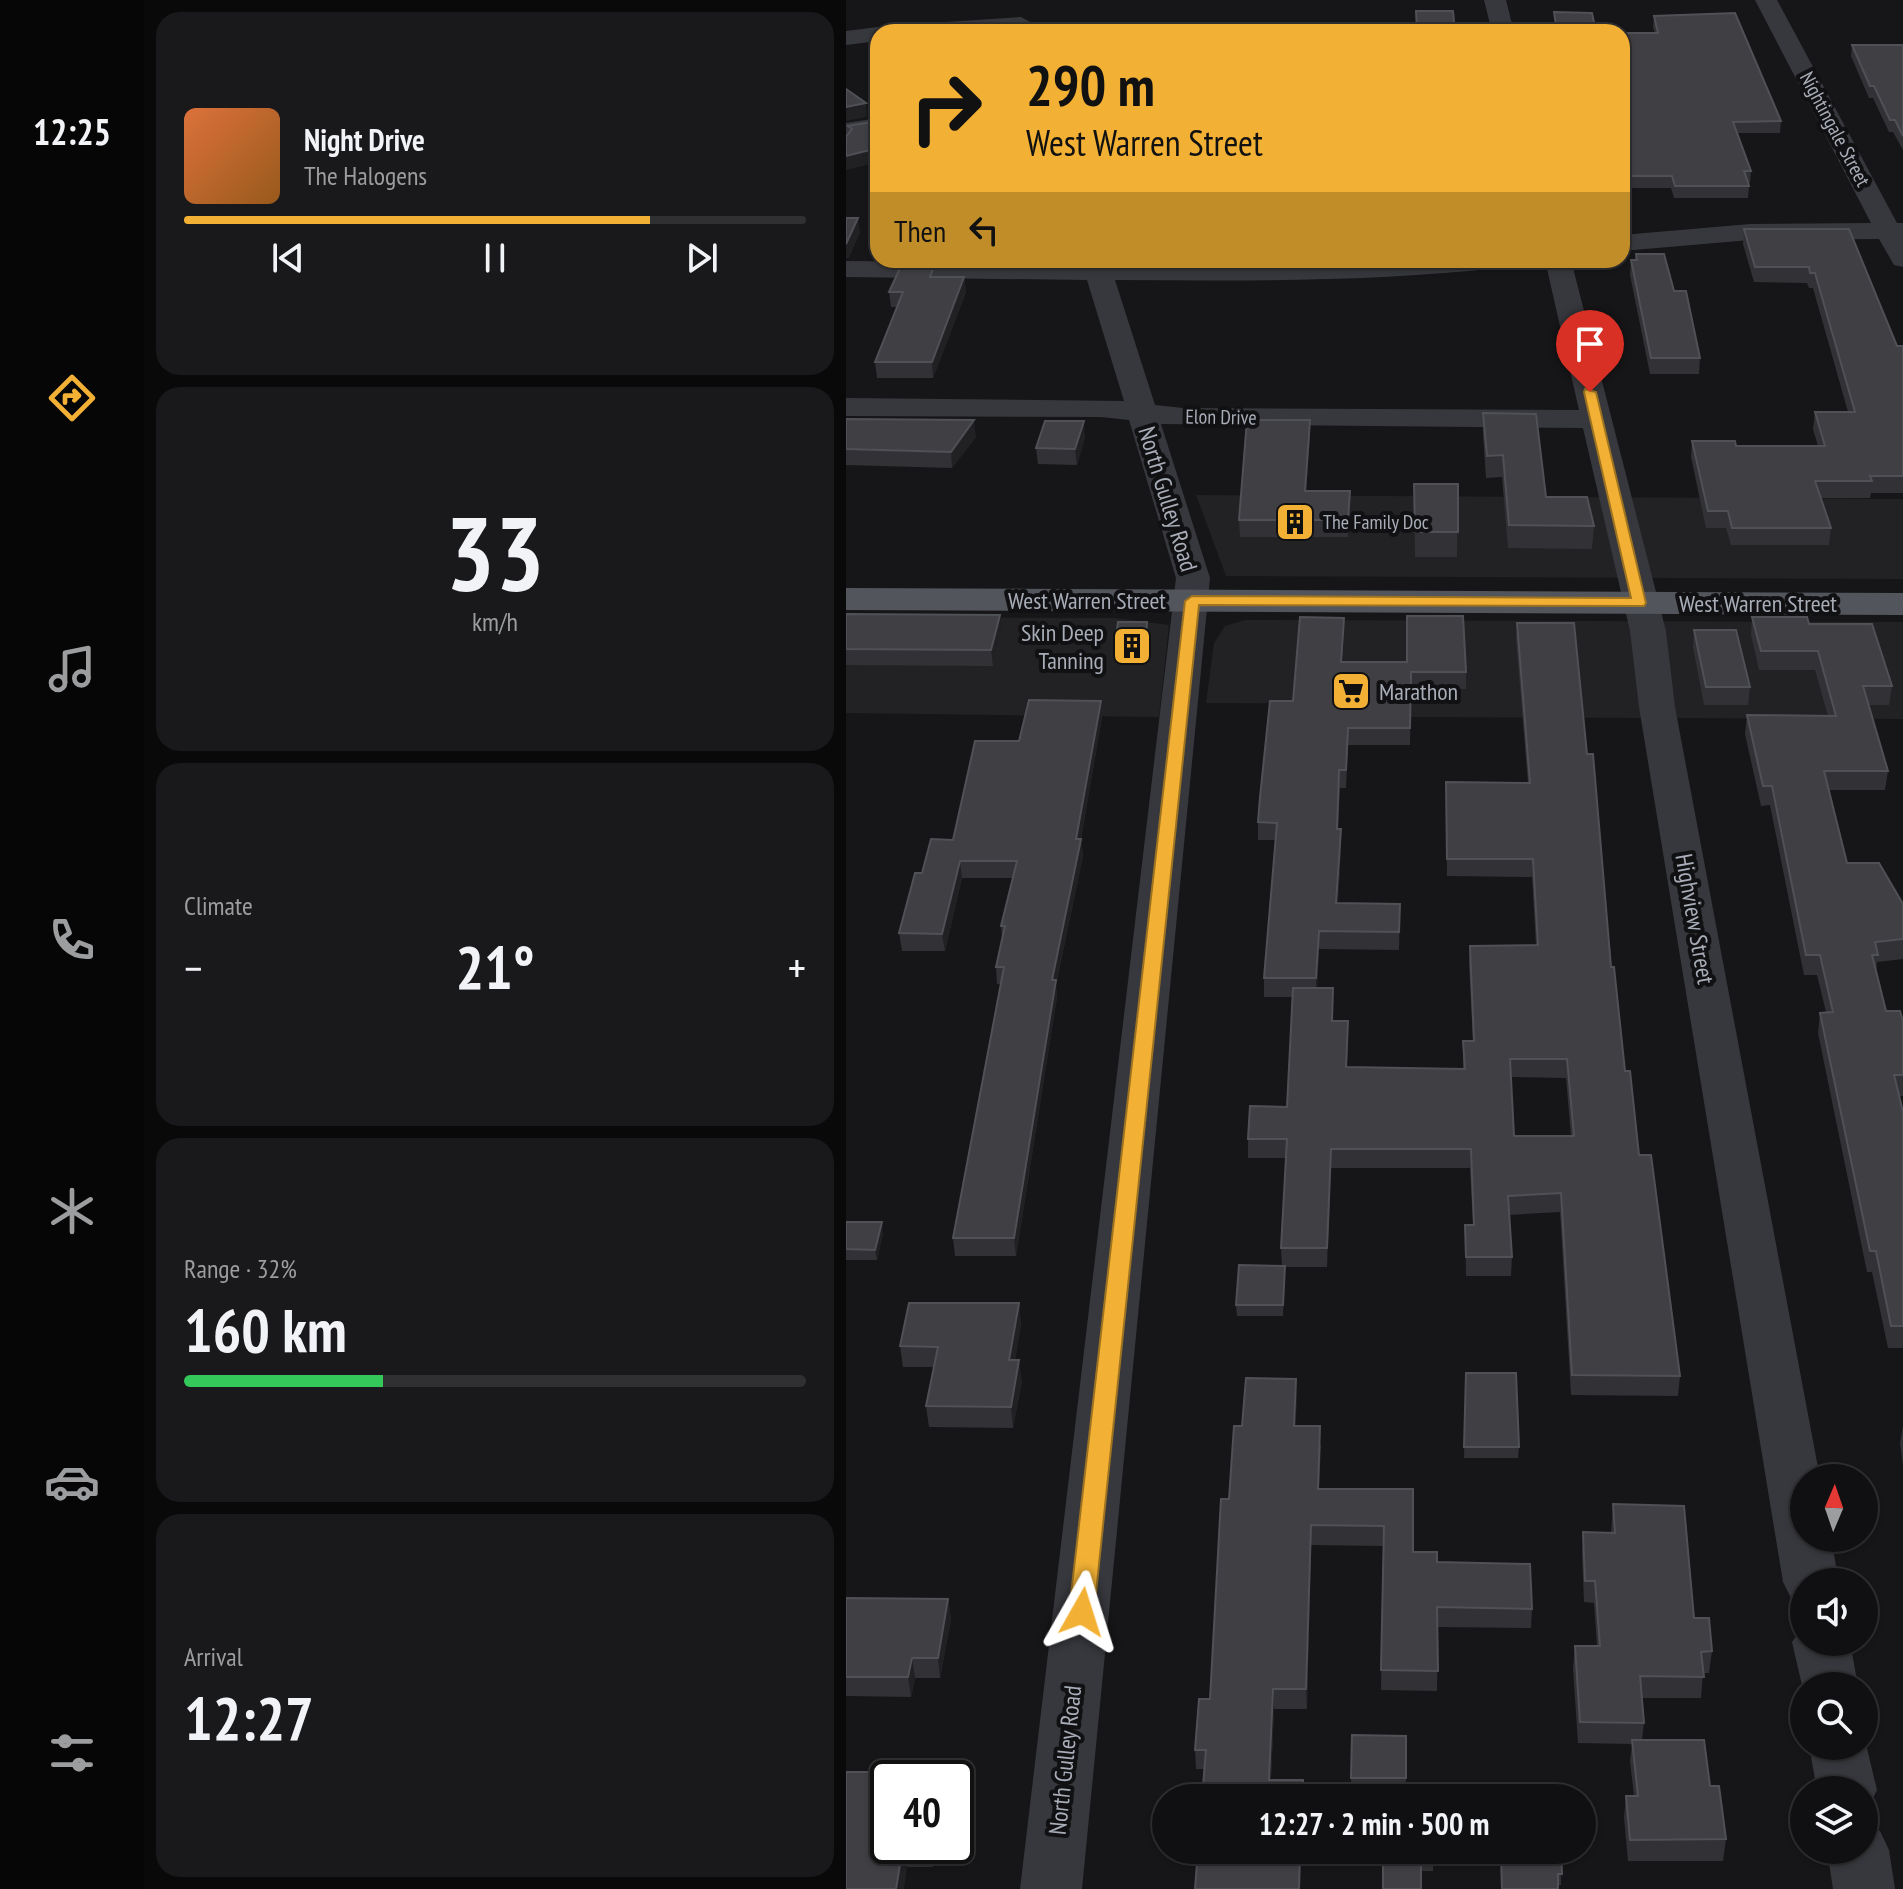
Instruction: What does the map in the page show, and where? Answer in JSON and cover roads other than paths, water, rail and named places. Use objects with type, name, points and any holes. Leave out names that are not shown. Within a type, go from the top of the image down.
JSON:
[{"type":"main road","name":"West Warren Street","points":[[846,599],[1903,604]]},
{"type":"street","points":[[1014,0],[1022,24]]},
{"type":"street","points":[[1495,0],[1501,24]]},
{"type":"street","name":"Nightingale Street","points":[[1766,0],[1896,231],[1903,259]]},
{"type":"street","points":[[846,38],[870,35]]},
{"type":"street","points":[[846,130],[870,126]]},
{"type":"street","points":[[1630,242],[1750,232],[1896,231]]},
{"type":"street","points":[[846,269],[930,268]]},
{"type":"street","name":"North Gulley Road","points":[[1051,1889],[1193,578],[1098,268]]},
{"type":"street","points":[[1166,268],[1339,273],[1433,268]]},
{"type":"street","name":"Highview Street","points":[[1560,268],[1648,631],[1657,707],[1809,1568]]},
{"type":"street","name":"Elon Drive","points":[[846,407],[1101,408],[1183,417],[1596,419]]},
{"type":"street","points":[[1860,1864],[1864,1889]]},
{"type":"place","name":"The Family Doc","points":[[1295,522]]},
{"type":"place","name":"Skin Deep Tanning","points":[[1132,646]]},
{"type":"place","name":"Marathon","points":[[1351,691]]}]
